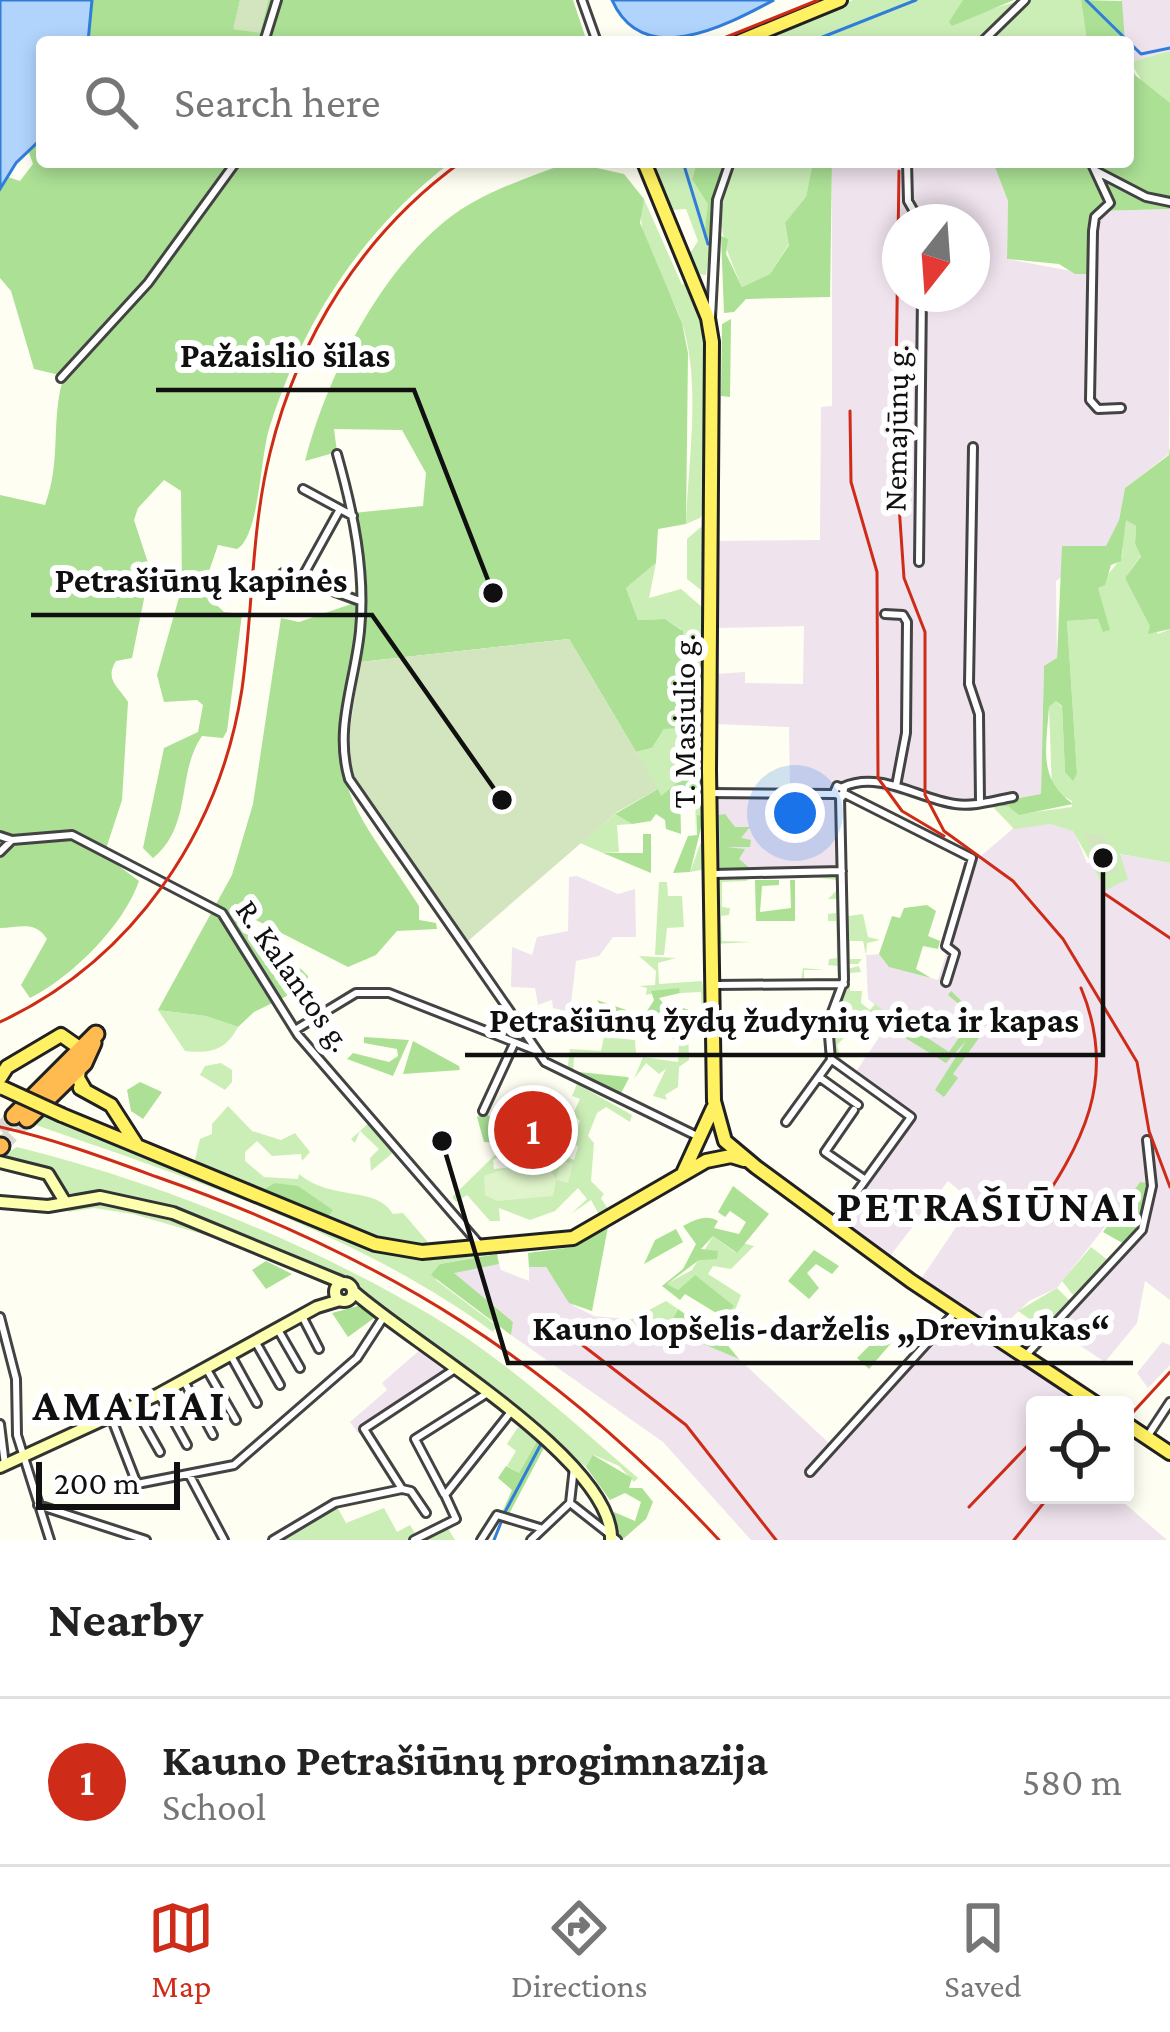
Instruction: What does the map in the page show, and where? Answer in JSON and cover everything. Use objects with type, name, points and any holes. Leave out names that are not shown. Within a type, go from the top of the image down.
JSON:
[{"type":"highway","points":[[96,1034],[56,1091],[21,1118],[73,1066],[73,1042],[96,1034]]},
{"type":"main road","points":[[752,36],[840,0]]},
{"type":"main road","name":"T. Masiulio g.","points":[[646,168],[711,318],[712,985],[714,1101],[725,1140]]},
{"type":"main road","points":[[73,1042],[51,1037],[7,1066],[1,1082],[109,1136],[385,1247],[422,1252],[581,1236],[716,1158],[725,1140]]},
{"type":"main road","points":[[73,1066],[86,1090],[114,1109],[142,1148]]},
{"type":"main road","points":[[56,1091],[86,1090]]},
{"type":"main road","name":"T. Masiulio g.","points":[[702,1139],[714,1101]]},
{"type":"main road","points":[[109,1136],[114,1109]]},
{"type":"main road","points":[[683,1173],[702,1139],[716,1132],[833,1225],[1084,1396]]},
{"type":"main road","points":[[702,1139],[703,1154],[737,1158],[756,1167]]},
{"type":"main road","points":[[5,1163],[52,1176],[65,1202]]},
{"type":"main road","points":[[0,1202],[100,1197],[173,1213],[320,1272],[343,1293],[380,1312],[574,1464],[606,1507],[613,1538]]},
{"type":"main road","points":[[319,1306],[327,1290],[320,1272]]},
{"type":"main road","points":[[3,1466],[159,1394],[343,1293]]},
{"type":"main road","points":[[1134,1429],[1170,1453]]},
{"type":"street","points":[[266,36],[277,0]]},
{"type":"street","points":[[582,0],[595,36]]},
{"type":"street","points":[[988,36],[1025,0]]},
{"type":"street","points":[[61,378],[148,283],[232,168]]},
{"type":"street","name":"T. Masiulio g.","points":[[711,318],[717,200],[728,168]]},
{"type":"street","points":[[907,168],[910,204]]},
{"type":"street","points":[[1094,168],[1110,203],[1095,218],[1093,231],[1090,400],[1103,410],[1121,408]]},
{"type":"street","points":[[1096,171],[1146,197],[1170,202]]},
{"type":"street","points":[[692,278],[715,274]]},
{"type":"street","name":"Nemajūnų g.","points":[[919,562],[922,312]]},
{"type":"street","points":[[973,447],[969,684],[979,714],[980,802]]},
{"type":"street","points":[[337,454],[354,517],[360,601],[341,741],[349,779],[553,1071],[702,1139]]},
{"type":"street","points":[[304,490],[354,517]]},
{"type":"street","points":[[302,576],[340,509]]},
{"type":"street","points":[[283,573],[302,576],[360,601]]},
{"type":"street","points":[[885,614],[903,615],[907,622],[906,733],[896,786]]},
{"type":"street","points":[[841,793],[859,782],[896,786],[958,804],[1013,797]]},
{"type":"street","points":[[710,793],[841,793],[972,858],[946,946],[955,953],[946,982]]},
{"type":"street","points":[[786,1122],[830,1060],[829,1023],[844,984],[841,793]]},
{"type":"street","name":"R. Kalantos g.","points":[[12,840],[72,835],[214,906],[231,922],[295,1030],[474,1234],[479,1248]]},
{"type":"street","points":[[0,836],[12,840],[0,852]]},
{"type":"street","points":[[711,874],[842,871]]},
{"type":"street","points":[[712,985],[844,984]]},
{"type":"street","points":[[295,1030],[356,993],[382,992],[407,998],[513,1046],[537,1051]]},
{"type":"street","points":[[483,1111],[513,1046]]},
{"type":"street","points":[[830,1060],[911,1117],[833,1225]]},
{"type":"street","points":[[819,1077],[856,1107],[825,1152],[865,1180]]},
{"type":"street","points":[[1025,1357],[1142,1231],[1152,1186],[1147,1140]]},
{"type":"street","points":[[810,1472],[956,1311]]},
{"type":"street","points":[[111,1417],[136,1484],[227,1467],[249,1454],[357,1358],[380,1312]]},
{"type":"street","points":[[302,1316],[319,1349]]},
{"type":"street","points":[[0,1317],[16,1379],[16,1421],[50,1540]]},
{"type":"street","points":[[277,1328],[300,1368]]},
{"type":"street","points":[[255,1341],[280,1384]]},
{"type":"street","points":[[230,1354],[257,1403]]},
{"type":"street","points":[[206,1368],[236,1420]]},
{"type":"street","points":[[402,1489],[364,1430],[455,1370]]},
{"type":"street","points":[[184,1381],[213,1435]]},
{"type":"street","points":[[159,1394],[187,1445]]},
{"type":"street","points":[[414,1540],[456,1519],[415,1439],[486,1394]]},
{"type":"street","points":[[1147,1437],[1170,1402]]},
{"type":"street","points":[[134,1406],[160,1452]]},
{"type":"street","points":[[445,1495],[510,1413]]},
{"type":"street","points":[[2,1444],[16,1421]]},
{"type":"street","points":[[0,1424],[3,1466]]},
{"type":"street","points":[[531,1540],[570,1503],[574,1464]]},
{"type":"street","points":[[190,1474],[224,1540]]},
{"type":"street","points":[[272,1540],[335,1503],[402,1489],[411,1491],[426,1513]]},
{"type":"street","points":[[570,1503],[613,1538]]},
{"type":"street","points":[[38,1505],[146,1540]]},
{"type":"street","points":[[481,1540],[497,1515],[540,1528]]},
{"type":"street","points":[[110,1529],[110,1540]]},
{"type":"shaded area","points":[[1121,0],[1170,0],[1170,51],[1134,61],[1134,36],[1123,36]]},
{"type":"shaded area","points":[[832,168],[995,168],[1008,201],[1007,259],[1088,274],[1090,219],[1097,211],[1170,209],[1169,454],[1125,488],[1119,520],[1106,546],[1056,581],[1057,659],[1044,667],[1041,794],[959,809],[859,785],[839,792],[839,868],[720,871],[715,869],[713,782],[726,790],[790,791],[789,727],[713,724],[716,674],[745,672],[745,683],[803,684],[804,626],[715,628],[715,541],[820,540],[821,407],[832,406]]},
{"type":"shaded area","points":[[1050,824],[1074,831],[1087,863],[1119,854],[1170,863],[1170,1300],[1145,1281],[1137,1323],[1105,1362],[1076,1343],[1078,1336],[1059,1315],[1136,1236],[1148,1183],[1140,1182],[1057,1288],[1029,1301],[996,1333],[919,1282],[973,1202],[948,1181],[887,1260],[838,1224],[916,1117],[855,1073],[892,1018],[868,999],[866,955],[883,954],[890,967],[938,980],[975,861],[1016,826]]},
{"type":"shaded area","points":[[569,877],[618,894],[635,889],[636,937],[613,937],[599,956],[576,961],[570,1012],[553,1008],[552,1000],[538,1005],[535,988],[511,987],[512,947],[532,955],[537,937],[568,931]]},
{"type":"shaded area","points":[[499,1264],[501,1270],[529,1281],[529,1267],[544,1265],[574,1306],[594,1316],[647,1321],[739,1359],[832,1446],[952,1322],[961,1320],[1076,1396],[1026,1396],[1026,1504],[1125,1504],[1167,1540],[751,1540],[663,1442],[511,1335],[513,1322],[455,1278],[454,1272]]},
{"type":"shaded area","points":[[1162,1342],[1170,1345],[1170,1365],[1148,1388],[1137,1373]]},
{"type":"shaded area","points":[[421,1349],[451,1372],[358,1433],[350,1422],[387,1390],[382,1383]]},
{"type":"green space","points":[[92,0],[240,0],[234,29],[260,32],[268,0],[573,0],[585,36],[89,36]]},
{"type":"green space","points":[[240,0],[268,0],[260,33],[233,29]]},
{"type":"green space","points":[[853,0],[963,0],[953,26],[965,17],[1021,0],[983,36],[765,36]]},
{"type":"green space","points":[[963,0],[1014,0],[952,26],[949,22]]},
{"type":"green space","points":[[1028,0],[1081,0],[1086,36],[991,36]]},
{"type":"green space","points":[[1081,0],[1122,1],[1125,36],[1086,36]]},
{"type":"green space","points":[[1170,51],[1170,103],[1145,86],[1134,61]]},
{"type":"green space","points":[[1134,72],[1170,103],[1170,209],[1097,211],[1090,220],[1088,274],[1075,274],[1059,264],[1007,259],[1008,201],[995,168],[1134,168]]},
{"type":"green space","points":[[36,143],[36,168],[444,168],[364,248],[300,349],[267,439],[245,541],[237,549],[218,545],[206,580],[208,597],[224,612],[242,614],[227,731],[223,738],[202,736],[189,766],[174,831],[153,858],[143,848],[164,748],[198,732],[203,705],[197,700],[164,702],[157,675],[182,587],[181,491],[164,480],[138,508],[134,520],[150,569],[132,658],[116,661],[112,673],[128,702],[122,800],[104,855],[139,881],[122,915],[95,948],[30,998],[21,985],[47,939],[32,927],[0,928],[0,495],[45,505],[64,376],[34,369],[11,291],[0,278],[0,189],[8,177],[20,181],[33,164],[28,150]]},
{"type":"green space","points":[[553,168],[597,168],[624,174],[644,199],[640,223],[682,323],[688,353],[686,524],[658,529],[656,563],[626,588],[638,620],[665,619],[683,631],[683,663],[675,688],[679,728],[664,729],[652,748],[636,752],[569,639],[360,662],[342,737],[349,792],[419,906],[419,920],[436,923],[437,929],[397,931],[376,955],[348,967],[244,914],[240,919],[255,936],[308,976],[307,986],[254,1012],[238,1027],[206,1016],[158,1010],[232,875],[253,804],[281,618],[299,622],[360,601],[353,513],[423,506],[426,473],[402,430],[334,429],[337,452],[305,461],[326,397],[376,300],[420,245],[458,212]]},
{"type":"green space","points":[[653,168],[695,168],[692,178],[709,204],[706,275],[693,273],[687,258],[698,241],[686,209],[671,210]]},
{"type":"green space","points":[[695,168],[723,168],[713,196],[711,241],[704,238],[708,204],[692,179]]},
{"type":"green space","points":[[733,168],[812,168],[806,198],[785,224],[789,244],[770,274],[742,287],[722,228]]},
{"type":"green space","points":[[812,168],[832,168],[830,297],[746,299],[734,312],[724,313],[721,236],[728,239],[726,254],[742,287],[770,274],[789,245],[785,223],[806,197]]},
{"type":"green space","points":[[644,199],[682,285],[687,282],[708,340],[705,508],[700,518],[686,524],[691,369],[681,320],[646,244],[641,213]]},
{"type":"green space","points":[[731,319],[730,397],[721,396],[722,324]]},
{"type":"green space","points":[[1170,447],[1170,629],[1148,634],[1150,626],[1125,578],[1141,556],[1135,544],[1136,526],[1126,520],[1121,561],[1111,565],[1105,585],[1098,588],[1110,630],[1103,632],[1098,619],[1067,621],[1077,773],[1073,781],[1065,772],[1062,706],[1056,701],[1049,707],[1049,774],[1073,804],[1019,815],[1008,806],[993,807],[990,803],[1041,794],[1044,666],[1057,658],[1062,546],[1106,546],[1119,520],[1125,488],[1169,455]]},
{"type":"green space","points":[[1125,519],[1136,526],[1135,544],[1141,555],[1125,578],[1158,634],[1170,629],[1170,863],[1120,854],[1128,879],[1106,890],[1073,831],[1050,824],[1014,829],[993,807],[1008,806],[1020,814],[1072,807],[1072,801],[1052,790],[1049,707],[1056,701],[1062,707],[1065,772],[1077,773],[1067,621],[1099,619],[1098,587],[1122,557]]},
{"type":"green space","points":[[701,527],[701,590],[687,579],[687,539]]},
{"type":"green space","points":[[656,563],[649,598],[681,589],[702,607],[704,777],[681,779],[660,797],[636,752],[652,748],[664,729],[680,727],[675,689],[683,663],[681,629],[665,619],[638,620],[626,588]]},
{"type":"green space","points":[[569,639],[658,789],[617,812],[468,941],[353,782],[346,756],[360,662]]},
{"type":"green space","points":[[700,777],[700,788],[680,788],[681,834],[666,829],[665,820],[656,814],[651,821],[632,824],[615,814],[658,789],[661,796],[681,779]]},
{"type":"green space","points":[[695,790],[706,797],[706,869],[690,872],[704,834],[697,816],[696,836]]},
{"type":"green space","points":[[615,814],[632,824],[617,825],[619,852],[603,853],[580,843]]},
{"type":"green space","points":[[725,814],[735,827],[750,827],[741,838],[751,840],[750,847],[726,847],[745,849],[739,859],[753,871],[720,870],[719,815]]},
{"type":"green space","points":[[697,815],[704,816],[690,872],[673,873],[688,836],[697,835]]},
{"type":"green space","points":[[643,834],[651,834],[651,873],[603,853],[643,853]]},
{"type":"green space","points":[[1084,834],[1103,835],[1119,871],[1107,875]]},
{"type":"green space","points":[[799,875],[840,875],[840,982],[801,981],[803,968],[825,970],[804,970],[804,979],[838,978],[837,966],[828,965],[829,959],[837,958],[836,921],[828,921],[828,914],[836,913],[836,899],[828,899],[836,891],[836,880]]},
{"type":"green space","points":[[749,876],[747,881],[722,882],[722,907],[730,908],[729,915],[721,916],[722,941],[752,942],[716,944],[716,878]]},
{"type":"green space","points":[[755,880],[779,880],[779,885],[762,886],[760,912],[791,908],[790,880],[795,880],[795,921],[756,921]]},
{"type":"green space","points":[[659,882],[667,882],[668,896],[682,896],[684,927],[667,928],[664,955],[655,955]]},
{"type":"green space","points":[[848,892],[848,916],[863,914],[868,937],[880,940],[867,943],[866,955],[863,941],[850,941],[850,959],[862,959],[858,964],[847,964]]},
{"type":"green space","points":[[927,905],[936,911],[928,936],[940,941],[938,949],[923,946],[916,969],[931,978],[889,967],[879,954],[892,916],[900,918],[904,908]]},
{"type":"green space","points":[[639,956],[676,958],[658,963],[659,984],[702,981],[709,1019],[702,1019],[701,992],[680,993],[678,988],[646,995],[647,988],[639,986],[655,985],[656,971]]},
{"type":"green space","points":[[859,966],[861,972],[850,973],[850,991],[862,991],[861,1003],[870,1010],[875,1004],[893,1018],[883,1032],[866,1016],[837,1045],[843,1065],[832,1057],[834,1033],[847,969]]},
{"type":"green space","points":[[679,988],[680,993],[659,998],[675,1019],[674,1005],[689,1010],[679,1043],[671,1037],[670,1020],[609,1019],[597,1000],[644,1016],[654,1000],[651,991]]},
{"type":"green space","points":[[951,991],[978,1017],[974,1024],[984,1031],[953,1074],[958,1078],[944,1097],[935,1090],[966,1041],[946,1063],[894,1031],[900,1020],[949,1052],[965,1029],[960,1005],[948,995]]},
{"type":"green space","points":[[158,1010],[206,1016],[238,1027],[217,1049],[185,1051]]},
{"type":"green space","points":[[688,1025],[689,1060],[679,1067],[678,1087],[665,1095],[667,1100],[653,1096],[666,1069],[659,1074],[646,1063],[634,1079],[643,1057],[678,1062],[679,1043]]},
{"type":"green space","points":[[364,1037],[409,1040],[393,1076],[347,1059],[353,1053],[389,1062],[398,1056],[397,1049],[364,1043]]},
{"type":"green space","points":[[604,1037],[635,1040],[636,1053],[574,1056],[573,1076],[567,1073],[570,1049],[601,1051]]},
{"type":"green space","points":[[413,1041],[459,1066],[460,1070],[403,1074]]},
{"type":"green space","points":[[221,1063],[232,1070],[232,1082],[225,1090],[200,1075],[205,1066]]},
{"type":"green space","points":[[579,1072],[629,1078],[619,1097],[577,1078]]},
{"type":"green space","points":[[140,1082],[162,1092],[143,1119],[131,1111],[127,1090]]},
{"type":"green space","points":[[577,1084],[632,1115],[630,1122],[606,1107],[597,1113],[588,1136],[594,1143],[591,1181],[604,1194],[601,1198],[609,1211],[600,1216],[591,1200],[571,1214],[587,1199],[578,1188],[555,1211],[530,1220],[499,1208],[500,1221],[490,1221],[467,1195],[456,1202],[452,1197],[498,1152],[512,1149],[493,1160],[494,1169],[527,1166],[528,1150],[540,1155],[544,1147],[574,1160],[578,1147],[572,1140],[580,1121],[573,1114],[580,1099],[572,1096]]},
{"type":"green space","points":[[228,1106],[252,1131],[281,1140],[295,1133],[310,1152],[302,1161],[301,1154],[272,1156],[257,1141],[245,1152],[245,1161],[264,1177],[298,1179],[299,1174],[325,1188],[376,1199],[393,1214],[403,1213],[427,1241],[425,1248],[372,1238],[328,1217],[333,1210],[274,1183],[263,1190],[194,1163],[200,1139],[212,1134],[212,1124]]},
{"type":"green space","points":[[42,1113],[368,1245],[494,1254],[440,1264],[436,1280],[497,1326],[493,1332],[386,1265],[270,1211],[33,1124]]},
{"type":"green space","points":[[483,1113],[500,1121],[499,1143],[484,1142],[477,1117]]},
{"type":"green space","points":[[370,1122],[395,1151],[371,1171],[370,1158],[379,1149],[360,1131],[355,1143],[351,1139]]},
{"type":"green space","points":[[17,1147],[229,1216],[381,1287],[484,1351],[638,1478],[634,1482],[619,1466],[594,1455],[586,1467],[360,1295],[349,1280],[192,1216],[94,1193],[68,1193],[55,1174],[1,1156]]},
{"type":"green space","points":[[526,1155],[527,1166],[548,1167],[556,1179],[562,1161],[573,1164],[568,1183],[556,1180],[553,1196],[497,1201],[485,1195],[484,1176],[507,1168],[506,1157]]},
{"type":"green space","points":[[1140,1182],[1149,1183],[1139,1229],[1126,1245],[1103,1232]]},
{"type":"green space","points":[[274,1183],[298,1186],[333,1210],[328,1217],[263,1190]]},
{"type":"green space","points":[[733,1186],[769,1214],[737,1253],[713,1236],[701,1249],[718,1251],[717,1259],[699,1260],[667,1284],[678,1290],[695,1275],[734,1306],[723,1317],[685,1294],[680,1300],[662,1286],[683,1269],[696,1244],[683,1226],[709,1218],[718,1221],[714,1228],[739,1234],[746,1222],[730,1211],[725,1217],[718,1212]]},
{"type":"green space","points":[[101,1201],[178,1218],[240,1245],[133,1214],[94,1208],[68,1212],[70,1205]]},
{"type":"green space","points":[[608,1227],[592,1311],[569,1303],[546,1267],[529,1267],[528,1253],[574,1247]]},
{"type":"green space","points":[[676,1229],[683,1242],[644,1264],[655,1240]]},
{"type":"green space","points":[[713,1236],[736,1253],[743,1243],[754,1246],[731,1269],[713,1266],[708,1274],[741,1295],[728,1328],[719,1324],[733,1311],[694,1276],[677,1291],[666,1284],[692,1270]]},
{"type":"green space","points":[[1091,1247],[1109,1261],[1073,1295],[1062,1281]]},
{"type":"green space","points":[[814,1250],[839,1266],[832,1274],[816,1264],[807,1273],[819,1288],[809,1299],[788,1281]]},
{"type":"green space","points":[[497,1254],[499,1264],[454,1273],[513,1322],[511,1335],[431,1275],[440,1264]]},
{"type":"green space","points":[[266,1261],[292,1274],[266,1289],[252,1270]]},
{"type":"green space","points":[[1057,1288],[1070,1301],[1045,1330],[1018,1311]]},
{"type":"green space","points":[[666,1301],[678,1309],[667,1329],[626,1322]]},
{"type":"green space","points":[[358,1306],[377,1316],[348,1337],[332,1313]]},
{"type":"green space","points":[[678,1309],[725,1342],[739,1359],[667,1329]]},
{"type":"green space","points":[[875,1326],[893,1341],[869,1369],[857,1358],[876,1339],[869,1331]]},
{"type":"green space","points":[[518,1427],[537,1441],[519,1473],[507,1466],[516,1451],[507,1444]]},
{"type":"green space","points":[[537,1441],[545,1446],[508,1516],[501,1515],[512,1490],[498,1478],[506,1466],[519,1473]]},
{"type":"green space","points":[[593,1455],[632,1478],[629,1488],[642,1488],[653,1502],[646,1519],[622,1540],[614,1534],[614,1512],[635,1521],[641,1502],[625,1493],[610,1500],[586,1467]]},
{"type":"green space","points":[[335,1503],[346,1523],[384,1508],[397,1532],[410,1525],[418,1538],[447,1527],[455,1540],[273,1540]]},
{"type":"water","points":[[0,0],[92,0],[89,36],[36,36],[36,144],[16,163],[0,189]]},
{"type":"water","points":[[612,0],[774,0],[686,36],[644,33],[626,21]]},
{"type":"waterway","points":[[825,36],[916,0]]},
{"type":"waterway","points":[[1086,0],[1123,36]]},
{"type":"waterway","points":[[1134,47],[1141,54],[1170,48]]},
{"type":"waterway","points":[[685,168],[708,244]]},
{"type":"waterway","points":[[504,1514],[541,1444]]},
{"type":"waterway","points":[[494,1540],[502,1520]]},
{"type":"tunnel","points":[[0,1130],[14,1116]]},
{"type":"tunnel","points":[[1,1146],[27,1119]]},
{"type":"railway","points":[[729,36],[818,0]]},
{"type":"railway","points":[[0,1022],[48,996],[91,964],[163,886],[191,841],[231,742],[242,689],[264,482],[282,410],[339,291],[394,221],[454,168]]},
{"type":"railway","points":[[899,171],[895,448],[904,578],[925,632],[925,795],[944,831],[1013,881],[1063,939],[1137,1062],[1149,1131],[1170,1187]]},
{"type":"railway","points":[[850,411],[851,482],[877,572],[878,778],[902,811],[944,836]]},
{"type":"railway","points":[[1105,894],[1170,938]]},
{"type":"railway","points":[[1031,1219],[1066,1164],[1089,1110],[1096,1052],[1081,988]]},
{"type":"railway","points":[[0,1127],[79,1149],[240,1208],[392,1280],[529,1368],[657,1476],[719,1540]]},
{"type":"railway","points":[[572,1337],[686,1425],[776,1540]]},
{"type":"railway","points":[[1134,1411],[1170,1372]]},
{"type":"railway","points":[[969,1507],[1026,1447]]},
{"type":"railway","points":[[1014,1540],[1043,1504]]},
{"type":"place","name":"Pažaislio šilas","points":[[493,593]]},
{"type":"place","name":"Petrašiūnų kapinės","points":[[502,800]]},
{"type":"place","name":"Petrašiūnų žydų žudynių vieta ir kapas","points":[[1103,858]]},
{"type":"place","name":"Kauno Petrašiūnų progimnazija","points":[[533,1130]]},
{"type":"place","name":"Kauno lopšelis-darželis „Drevinukas“","points":[[442,1141]]},
{"type":"district","name":"PETRAŠIŪNAI","points":[[988,1205]]},
{"type":"district","name":"AMALIAI","points":[[130,1404]]}]
